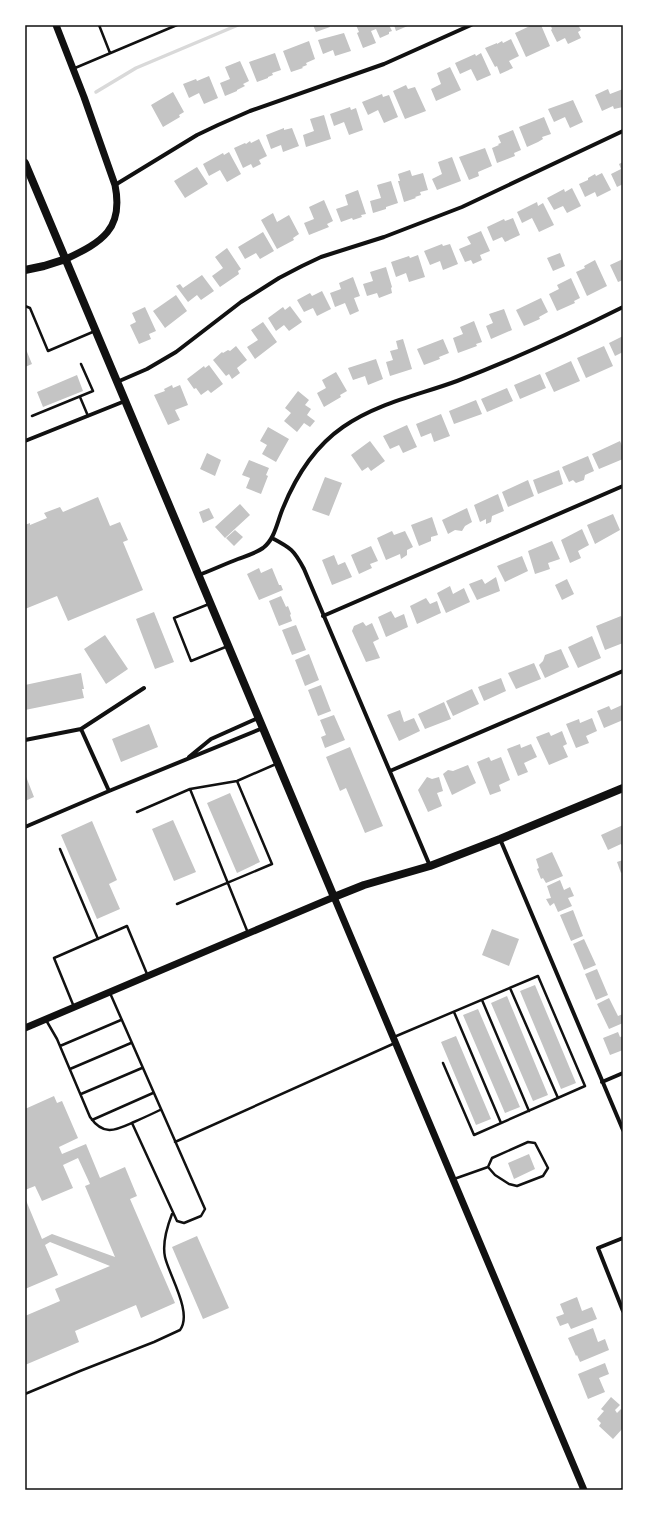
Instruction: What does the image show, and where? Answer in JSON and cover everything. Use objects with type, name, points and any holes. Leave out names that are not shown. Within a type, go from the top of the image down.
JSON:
[{"type":"main road","points":[[25,164],[334,897],[364,885],[430,866],[623,788]]},
{"type":"main road","points":[[25,270],[66,259]]},
{"type":"street","points":[[56,25],[84,97],[115,185],[118,199],[114,223],[108,232],[91,246],[66,259]]},
{"type":"street","points":[[115,185],[197,135],[218,125],[250,111],[384,64],[424,48],[471,25]]},
{"type":"street","points":[[117,382],[147,369],[176,352],[241,302],[279,278],[302,266],[321,257],[399,231],[462,207],[623,131]]},
{"type":"street","points":[[199,575],[263,548],[272,538],[283,507],[300,473],[311,456],[327,438],[344,426],[381,406],[457,381],[502,363],[565,336],[623,307]]},
{"type":"street","points":[[25,441],[125,401]]},
{"type":"street","points":[[323,616],[623,486]]},
{"type":"street","points":[[272,538],[289,547],[298,557],[304,569],[430,866]]},
{"type":"street","points":[[390,771],[623,671]]},
{"type":"street","points":[[25,740],[81,729],[144,688]]},
{"type":"street","points":[[185,760],[211,739],[258,718]]},
{"type":"street","points":[[25,828],[109,791],[263,728]]},
{"type":"street","points":[[81,729],[109,791]]},
{"type":"street","points":[[500,839],[623,1130]]},
{"type":"street","points":[[25,1028],[334,897],[584,1490]]},
{"type":"street","points":[[602,1082],[623,1073]]},
{"type":"street","points":[[623,1238],[598,1248],[623,1311]]},
{"type":"lane","points":[[98,25],[110,54]]},
{"type":"lane","points":[[73,69],[177,25]]},
{"type":"lane","points":[[25,306],[30,308],[48,351],[95,331]]},
{"type":"lane","points":[[32,416],[93,391],[81,364]]},
{"type":"lane","points":[[80,397],[88,416]]},
{"type":"lane","points":[[210,603],[174,618],[191,660],[228,646]]},
{"type":"lane","points":[[138,812],[190,789],[237,781],[278,763]]},
{"type":"lane","points":[[177,904],[272,864],[237,781]]},
{"type":"lane","points":[[190,789],[249,933]]},
{"type":"lane","points":[[60,849],[98,938]]},
{"type":"lane","points":[[75,1007],[54,958],[98,938],[127,926],[148,976]]},
{"type":"lane","points":[[175,1142],[454,1012],[538,976],[585,1086],[474,1135],[443,1063]]},
{"type":"lane","points":[[510,988],[558,1098]]},
{"type":"lane","points":[[110,992],[131,1043],[205,1209],[201,1216],[184,1223],[177,1221],[172,1214],[132,1123]]},
{"type":"lane","points":[[482,1000],[529,1111]]},
{"type":"lane","points":[[454,1012],[502,1123]]},
{"type":"lane","points":[[46,1019],[60,1046],[92,1120],[99,1128],[106,1130],[120,1129],[161,1110]]},
{"type":"lane","points":[[60,1046],[121,1020]]},
{"type":"lane","points":[[70,1069],[131,1043]]},
{"type":"lane","points":[[81,1094],[142,1068]]},
{"type":"lane","points":[[92,1120],[153,1093]]},
{"type":"lane","points":[[454,1179],[488,1167],[492,1158],[528,1142],[535,1143],[548,1168],[543,1176],[517,1186],[508,1184],[495,1175],[488,1167]]},
{"type":"lane","points":[[25,1394],[180,1330],[184,1313],[171,1270],[165,1257],[164,1246],[168,1225],[172,1214]]},
{"type":"building","points":[[313,25],[329,25],[330,27],[316,32]]},
{"type":"building","points":[[356,25],[389,25],[392,31],[380,38],[376,29],[371,31],[376,43],[363,48],[357,33],[359,32]]},
{"type":"building","points":[[394,25],[410,25],[396,31]]},
{"type":"building","points":[[532,25],[541,25],[550,46],[526,57],[515,33]]},
{"type":"building","points":[[578,25],[581,30],[578,32],[581,38],[568,44],[565,38],[557,42],[551,30],[551,26]]},
{"type":"building","points":[[344,33],[351,51],[335,56],[333,50],[323,54],[318,40]]},
{"type":"building","points":[[511,39],[519,56],[509,61],[513,68],[500,74],[497,66],[495,67],[485,48]]},
{"type":"building","points":[[309,41],[315,59],[306,63],[307,65],[302,67],[303,68],[291,72],[283,51]]},
{"type":"building","points":[[275,53],[281,70],[272,73],[273,75],[268,78],[257,82],[249,62]]},
{"type":"building","points":[[481,53],[491,75],[477,81],[471,69],[460,74],[455,63],[475,54],[476,56]]},
{"type":"building","points":[[240,61],[249,81],[243,84],[245,86],[237,91],[225,96],[220,83],[230,79],[225,67]]},
{"type":"building","points":[[450,67],[461,90],[436,101],[431,89],[441,84],[437,73]]},
{"type":"building","points":[[209,76],[218,98],[204,104],[199,93],[189,98],[183,84],[196,79],[197,81]]},
{"type":"building","points":[[406,85],[408,89],[415,87],[426,111],[405,119],[393,91]]},
{"type":"building","points":[[608,89],[610,94],[623,89],[623,107],[614,109],[613,106],[602,111],[595,95]]},
{"type":"building","points":[[173,92],[184,112],[179,115],[180,117],[163,127],[151,105]]},
{"type":"building","points":[[382,94],[383,97],[389,95],[398,117],[384,123],[378,110],[368,115],[362,102]]},
{"type":"building","points":[[573,100],[583,122],[570,128],[565,117],[554,122],[548,109]]},
{"type":"building","points":[[350,107],[351,110],[356,108],[363,130],[349,135],[344,122],[334,126],[330,114]]},
{"type":"building","points":[[324,115],[331,139],[306,147],[303,135],[314,131],[310,119]]},
{"type":"building","points":[[544,117],[551,134],[542,137],[543,139],[527,147],[519,127]]},
{"type":"building","points":[[284,128],[284,130],[292,128],[299,146],[283,152],[281,145],[271,149],[266,135]]},
{"type":"building","points":[[513,130],[521,150],[514,153],[515,156],[497,163],[492,148],[501,143],[498,136]]},
{"type":"building","points":[[259,139],[267,156],[259,160],[261,164],[253,168],[251,164],[243,168],[234,148]]},
{"type":"building","points":[[485,148],[492,166],[478,172],[479,176],[469,180],[459,157]]},
{"type":"building","points":[[229,152],[241,174],[227,182],[220,170],[209,176],[203,164],[223,153],[224,155]]},
{"type":"building","points":[[452,157],[461,181],[437,190],[432,179],[442,174],[438,162]]},
{"type":"building","points":[[623,162],[623,184],[617,187],[611,174],[621,169],[619,164]]},
{"type":"building","points":[[197,167],[208,184],[185,198],[174,181]]},
{"type":"building","points":[[410,170],[412,176],[423,173],[428,190],[420,192],[421,195],[415,197],[416,198],[404,202],[398,181],[400,181],[398,174]]},
{"type":"building","points":[[602,173],[611,190],[597,197],[595,192],[585,197],[579,184],[588,180],[588,178],[595,174],[596,176]]},
{"type":"building","points":[[391,181],[398,203],[373,213],[370,201],[381,198],[377,185]]},
{"type":"building","points":[[572,188],[581,206],[567,213],[563,206],[554,210],[547,198],[564,189],[565,192]]},
{"type":"building","points":[[358,190],[366,214],[353,220],[352,218],[341,222],[336,209],[348,205],[345,195]]},
{"type":"building","points":[[324,200],[333,221],[327,224],[329,227],[309,235],[304,223],[314,219],[309,207]]},
{"type":"building","points":[[537,202],[538,206],[543,203],[554,225],[539,232],[532,218],[522,223],[517,212]]},
{"type":"building","points":[[273,213],[277,222],[289,215],[299,234],[293,238],[294,240],[277,249],[261,220]]},
{"type":"building","points":[[513,218],[520,235],[505,242],[502,237],[493,241],[487,227],[504,219],[505,221]]},
{"type":"building","points":[[481,231],[490,251],[480,255],[482,260],[473,264],[471,260],[465,262],[459,249],[471,244],[467,237]]},
{"type":"building","points":[[263,232],[274,251],[260,259],[256,253],[245,259],[238,247]]},
{"type":"building","points":[[442,244],[443,246],[450,244],[458,264],[443,270],[440,261],[430,265],[424,251]]},
{"type":"building","points":[[227,248],[241,269],[238,271],[239,274],[220,287],[212,276],[223,268],[215,257]]},
{"type":"building","points":[[560,253],[565,266],[553,271],[547,258]]},
{"type":"building","points":[[418,255],[425,277],[409,282],[406,273],[396,277],[391,262],[409,256],[410,258]]},
{"type":"building","points":[[623,259],[623,280],[618,282],[610,265]]},
{"type":"building","points":[[595,260],[607,286],[587,296],[576,272],[585,268],[584,266]]},
{"type":"building","points":[[386,267],[392,287],[392,293],[379,298],[377,293],[367,296],[363,284],[373,281],[370,272]]},
{"type":"building","points":[[202,275],[214,291],[201,300],[197,295],[188,302],[176,286],[180,284],[183,288]]},
{"type":"building","points":[[353,277],[360,296],[354,298],[359,311],[350,315],[345,303],[335,307],[330,293],[341,289],[339,283]]},
{"type":"building","points":[[571,278],[580,298],[574,301],[575,303],[557,311],[549,294],[559,289],[557,285]]},
{"type":"building","points":[[322,291],[331,309],[317,316],[313,308],[304,312],[297,300],[310,293],[312,296]]},
{"type":"building","points":[[176,295],[187,311],[165,328],[153,311]]},
{"type":"building","points":[[541,298],[548,312],[539,317],[540,319],[524,326],[516,310]]},
{"type":"building","points":[[290,306],[302,322],[289,331],[284,325],[276,331],[268,318],[283,307],[285,310]]},
{"type":"building","points":[[145,307],[156,331],[149,334],[151,339],[139,344],[130,325],[136,322],[132,313]]},
{"type":"building","points":[[504,309],[512,330],[491,339],[486,326],[493,323],[489,314]]},
{"type":"building","points":[[474,321],[482,342],[476,344],[477,346],[458,353],[453,338],[463,334],[460,327]]},
{"type":"building","points":[[263,322],[277,342],[255,359],[247,347],[258,340],[251,330]]},
{"type":"building","points":[[623,336],[623,352],[615,356],[609,343]]},
{"type":"building","points":[[403,339],[412,369],[390,376],[386,362],[393,360],[390,351],[398,349],[396,341]]},
{"type":"building","points":[[443,339],[449,353],[439,357],[440,359],[424,365],[417,349]]},
{"type":"building","points":[[236,346],[247,360],[237,368],[240,373],[232,379],[229,374],[226,376],[213,360],[222,352],[223,353],[228,350],[230,351]]},
{"type":"building","points":[[604,346],[613,366],[586,378],[577,358]]},
{"type":"building","points":[[25,347],[32,364],[25,367]]},
{"type":"building","points":[[376,359],[383,379],[368,385],[365,376],[353,380],[348,368]]},
{"type":"building","points":[[571,361],[580,381],[554,392],[545,373]]},
{"type":"building","points":[[209,365],[223,384],[211,393],[208,390],[201,395],[196,388],[194,389],[187,379],[204,366],[205,368]]},
{"type":"building","points":[[336,372],[347,391],[340,395],[341,397],[324,407],[317,393],[326,388],[322,380]]},
{"type":"building","points":[[540,374],[546,388],[520,399],[514,385]]},
{"type":"building","points":[[77,375],[83,391],[43,407],[37,392]]},
{"type":"building","points":[[172,385],[173,388],[180,385],[188,405],[175,410],[180,420],[168,425],[154,395],[165,391],[164,389]]},
{"type":"building","points":[[507,388],[513,401],[487,412],[481,399]]},
{"type":"building","points":[[298,391],[309,400],[305,405],[311,409],[307,415],[315,421],[310,427],[304,423],[297,432],[284,421],[291,413],[285,408]]},
{"type":"building","points":[[476,400],[482,414],[454,424],[449,411]]},
{"type":"building","points":[[441,414],[450,436],[434,442],[431,433],[421,437],[416,424]]},
{"type":"building","points":[[407,425],[417,447],[403,453],[399,445],[390,449],[383,436]]},
{"type":"building","points":[[268,427],[289,439],[276,462],[262,454],[267,445],[260,441]]},
{"type":"building","points":[[370,441],[385,461],[371,471],[368,467],[362,471],[351,455]]},
{"type":"building","points":[[620,441],[623,448],[623,459],[599,469],[592,454]]},
{"type":"building","points":[[207,453],[221,460],[215,476],[200,469]]},
{"type":"building","points":[[588,456],[594,471],[585,475],[584,480],[576,483],[573,480],[569,482],[562,467]]},
{"type":"building","points":[[249,460],[269,468],[266,475],[268,476],[261,494],[246,488],[250,478],[242,475]]},
{"type":"building","points":[[559,470],[563,484],[538,494],[533,480]]},
{"type":"building","points":[[325,477],[342,483],[329,516],[312,510]]},
{"type":"building","points":[[528,480],[534,496],[508,507],[502,492]]},
{"type":"building","points":[[498,494],[504,511],[492,516],[491,522],[486,524],[486,519],[480,522],[474,505]]},
{"type":"building","points":[[98,497],[110,526],[120,522],[128,540],[123,542],[143,590],[68,621],[57,596],[25,609],[25,525],[30,523],[30,525],[47,518],[44,513],[60,507],[63,512]]},
{"type":"building","points":[[240,504],[250,515],[225,538],[215,527]]},
{"type":"building","points":[[209,508],[214,518],[203,523],[199,512]]},
{"type":"building","points":[[467,508],[472,522],[465,526],[462,531],[455,530],[448,534],[442,520]]},
{"type":"building","points":[[613,514],[620,530],[595,544],[587,525]]},
{"type":"building","points":[[432,517],[438,535],[431,537],[431,541],[419,546],[411,525]]},
{"type":"building","points":[[582,529],[589,545],[578,551],[581,558],[570,563],[561,540]]},
{"type":"building","points":[[235,530],[243,537],[234,546],[226,538]]},
{"type":"building","points":[[392,531],[394,535],[405,531],[413,547],[407,550],[407,555],[401,559],[400,554],[386,560],[377,538]]},
{"type":"building","points":[[552,541],[560,559],[548,563],[550,569],[535,574],[528,551]]},
{"type":"building","points":[[371,546],[378,561],[370,564],[372,568],[359,574],[351,555]]},
{"type":"building","points":[[334,555],[338,565],[345,562],[352,577],[332,585],[322,560]]},
{"type":"building","points":[[522,556],[528,571],[505,582],[497,566]]},
{"type":"building","points":[[259,568],[261,573],[272,568],[279,585],[281,585],[283,590],[259,600],[247,574]]},
{"type":"building","points":[[496,577],[500,591],[477,600],[469,584],[482,579],[485,584]]},
{"type":"building","points":[[567,579],[574,594],[562,600],[555,585]]},
{"type":"building","points":[[450,586],[453,594],[464,588],[470,602],[446,613],[437,593]]},
{"type":"building","points":[[281,596],[286,607],[288,606],[292,621],[279,626],[269,601]]},
{"type":"building","points":[[426,598],[430,604],[437,601],[441,613],[417,624],[410,606]]},
{"type":"building","points":[[391,611],[395,618],[404,614],[408,627],[386,637],[378,617]]},
{"type":"building","points":[[154,612],[174,662],[155,669],[136,619]]},
{"type":"building","points":[[621,616],[623,621],[623,643],[605,650],[596,626]]},
{"type":"building","points":[[363,622],[366,626],[372,623],[379,639],[373,642],[380,658],[366,662],[352,631],[354,626]]},
{"type":"building","points":[[296,625],[306,650],[292,655],[282,630]]},
{"type":"building","points":[[105,635],[128,669],[106,684],[84,649]]},
{"type":"building","points":[[592,636],[601,658],[578,668],[568,647]]},
{"type":"building","points":[[561,649],[569,667],[545,678],[539,665],[543,661],[545,655]]},
{"type":"building","points":[[309,654],[319,680],[305,686],[295,660]]},
{"type":"building","points":[[534,663],[541,679],[516,689],[508,673]]},
{"type":"building","points":[[81,673],[84,698],[25,710],[25,685]]},
{"type":"building","points":[[501,678],[506,691],[484,701],[478,687]]},
{"type":"building","points":[[321,685],[331,711],[318,716],[308,690]]},
{"type":"building","points":[[472,689],[479,704],[453,716],[446,701]]},
{"type":"building","points":[[444,702],[451,719],[425,729],[418,714]]},
{"type":"building","points":[[622,705],[623,720],[604,728],[597,711],[609,706],[611,710]]},
{"type":"building","points":[[400,710],[404,722],[414,718],[420,731],[399,741],[387,715]]},
{"type":"building","points":[[334,715],[345,740],[325,748],[321,737],[326,735],[320,720]]},
{"type":"building","points":[[592,718],[597,731],[586,736],[589,743],[576,748],[566,724],[579,719],[580,723]]},
{"type":"building","points":[[149,724],[158,747],[121,762],[112,739]]},
{"type":"building","points":[[562,731],[567,744],[563,746],[568,757],[549,765],[536,737],[549,732],[551,736]]},
{"type":"building","points":[[520,744],[521,748],[531,744],[537,757],[524,763],[528,772],[518,776],[507,749]]},
{"type":"building","points":[[350,747],[383,826],[365,833],[346,788],[340,791],[326,757]]},
{"type":"building","points":[[489,757],[491,761],[501,757],[510,780],[499,785],[501,791],[490,795],[477,762]]},
{"type":"building","points":[[468,765],[476,783],[452,795],[443,774],[448,770],[453,771]]},
{"type":"building","points":[[25,774],[34,797],[25,801]]},
{"type":"building","points":[[427,777],[432,779],[439,777],[443,791],[437,793],[442,806],[428,812],[418,790]]},
{"type":"building","points":[[230,793],[260,862],[237,873],[207,803]]},
{"type":"building","points":[[173,820],[196,872],[174,881],[152,829]]},
{"type":"building","points":[[92,821],[117,880],[109,884],[120,909],[97,919],[61,835]]},
{"type":"building","points":[[623,825],[623,847],[621,844],[608,850],[601,835]]},
{"type":"building","points":[[552,852],[563,876],[546,883],[543,878],[541,879],[537,869],[539,868],[536,859]]},
{"type":"building","points":[[623,860],[623,872],[621,873],[617,862]]},
{"type":"building","points":[[560,880],[564,890],[570,887],[574,896],[568,898],[572,906],[558,912],[554,903],[550,906],[546,899],[551,898],[547,886]]},
{"type":"building","points":[[573,910],[583,936],[571,941],[560,915]]},
{"type":"building","points":[[492,929],[519,939],[509,966],[482,955]]},
{"type":"building","points":[[584,939],[596,965],[584,970],[573,944]]},
{"type":"building","points":[[597,969],[608,995],[596,1000],[585,974]]},
{"type":"building","points":[[535,985],[576,1083],[561,1089],[520,991]]},
{"type":"building","points":[[507,996],[548,1095],[533,1101],[491,1003]]},
{"type":"building","points":[[609,998],[618,1016],[623,1014],[623,1023],[609,1029],[597,1004]]},
{"type":"building","points":[[478,1009],[520,1107],[505,1113],[463,1015]]},
{"type":"building","points":[[618,1032],[620,1037],[623,1036],[623,1050],[610,1055],[603,1038]]},
{"type":"building","points":[[456,1036],[491,1119],[476,1125],[441,1042]]},
{"type":"building","points":[[54,1096],[57,1103],[62,1101],[78,1138],[59,1147],[62,1154],[86,1144],[100,1178],[125,1167],[137,1196],[130,1199],[175,1303],[141,1318],[136,1305],[75,1331],[79,1342],[25,1365],[25,1316],[60,1301],[55,1289],[110,1266],[50,1242],[45,1245],[58,1275],[25,1289],[25,1198],[42,1239],[52,1234],[115,1257],[85,1186],[90,1184],[78,1158],[63,1165],[73,1188],[42,1201],[35,1186],[25,1190],[25,1109]]},
{"type":"building","points":[[529,1154],[535,1169],[514,1179],[508,1163]]},
{"type":"building","points":[[197,1236],[229,1308],[203,1319],[172,1247]]},
{"type":"building","points":[[577,1297],[582,1311],[592,1307],[597,1319],[571,1329],[568,1323],[560,1326],[556,1317],[564,1314],[560,1304]]},
{"type":"building","points":[[593,1328],[598,1342],[605,1339],[609,1350],[580,1362],[568,1338]]},
{"type":"building","points":[[605,1363],[609,1374],[599,1378],[605,1392],[588,1399],[578,1374]]},
{"type":"building","points":[[611,1397],[620,1405],[615,1410],[617,1413],[621,1409],[623,1412],[623,1428],[613,1439],[599,1426],[601,1423],[597,1419],[604,1411],[601,1409]]},
{"type":"waterway","points":[[96,92],[136,68],[238,25]]}]
